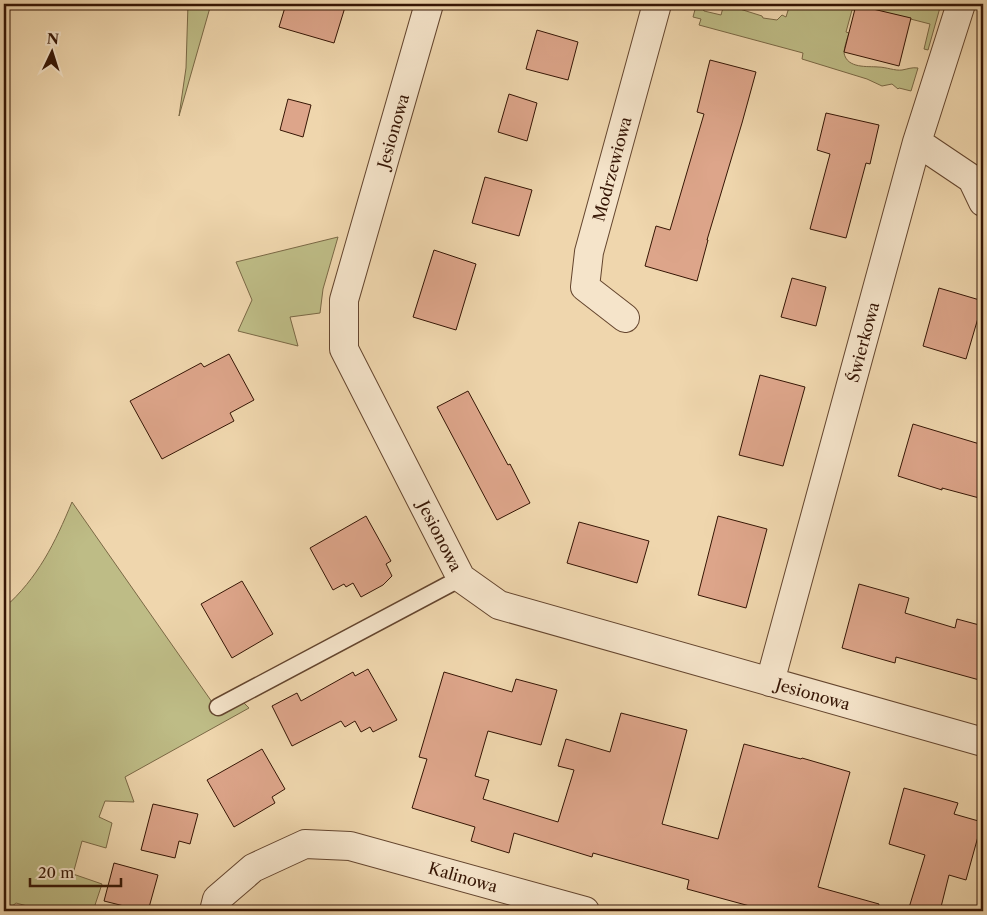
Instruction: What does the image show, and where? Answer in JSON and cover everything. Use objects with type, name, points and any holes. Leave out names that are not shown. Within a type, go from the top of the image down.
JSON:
[{"type":"street","name":"Jesionowa","points":[[429,4],[344,300],[344,349],[461,578],[499,605],[983,742]]},
{"type":"street","name":"Modrzewiowa","points":[[625,318],[585,287],[589,252],[657,4]]},
{"type":"street","name":"Świerkowa","points":[[770,682],[917,142],[961,4]]},
{"type":"street","points":[[917,142],[972,179],[983,202]]},
{"type":"street","name":"Kalinowa","points":[[214,911],[217,899],[253,868],[305,844],[350,846],[371,851],[585,911]]},
{"type":"lane","points":[[218,707],[461,578]]},
{"type":"shaded area","points":[[188,4],[211,4],[179,116],[186,68]]},
{"type":"shaded area","points":[[724,4],[762,16],[763,18],[777,20],[782,15],[786,17],[790,4],[941,4],[928,50],[924,49],[930,24],[856,5],[854,10],[852,10],[846,32],[849,33],[844,51],[846,58],[849,62],[858,66],[899,70],[918,68],[911,91],[898,89],[892,84],[882,86],[867,79],[802,59],[803,53],[699,25],[701,19],[693,17],[696,6],[702,7],[704,11],[721,15]]},
{"type":"shaded area","points":[[338,237],[323,289],[320,313],[290,317],[298,346],[238,331],[252,300],[236,262]]},
{"type":"shaded area","points":[[72,502],[212,702],[232,691],[249,708],[125,777],[134,802],[105,801],[99,817],[112,823],[106,848],[82,841],[73,874],[102,884],[93,911],[46,911],[16,903],[4,911],[4,608],[27,585],[36,572],[52,546]]},
{"type":"building","points":[[286,4],[346,4],[334,43],[279,27]]},
{"type":"building","points":[[856,5],[911,18],[899,66],[844,52]]},
{"type":"building","points":[[537,30],[578,42],[568,80],[526,69]]},
{"type":"building","points":[[710,60],[756,72],[707,240],[697,281],[645,266],[656,226],[670,230],[704,114],[697,112]]},
{"type":"building","points":[[509,94],[537,103],[527,141],[498,132]]},
{"type":"building","points":[[288,99],[311,105],[303,137],[280,130]]},
{"type":"building","points":[[826,113],[879,125],[870,164],[866,163],[846,238],[810,229],[830,154],[817,150]]},
{"type":"building","points":[[485,177],[532,190],[519,236],[472,223]]},
{"type":"building","points":[[434,250],[476,264],[456,330],[413,317]]},
{"type":"building","points":[[792,278],[826,287],[816,326],[781,317]]},
{"type":"building","points":[[939,288],[983,301],[966,359],[923,346]]},
{"type":"building","points":[[229,354],[254,400],[230,413],[234,421],[162,459],[130,401],[201,363],[204,367]]},
{"type":"building","points":[[760,375],[805,387],[783,466],[739,455]]},
{"type":"building","points":[[468,391],[530,503],[497,520],[437,407]]},
{"type":"building","points":[[913,424],[983,445],[983,499],[942,488],[942,490],[898,476]]},
{"type":"building","points":[[366,516],[391,561],[386,564],[392,576],[383,585],[361,597],[353,583],[346,587],[344,584],[333,590],[310,548]]},
{"type":"building","points":[[718,516],[767,529],[746,608],[698,595]]},
{"type":"building","points":[[579,522],[649,541],[637,583],[567,563]]},
{"type":"building","points":[[242,581],[273,634],[232,658],[201,604]]},
{"type":"building","points":[[859,584],[909,598],[905,613],[955,628],[957,619],[983,626],[983,681],[896,657],[895,663],[842,648]]},
{"type":"building","points":[[368,669],[397,720],[373,732],[370,727],[361,732],[355,721],[345,727],[341,721],[292,746],[272,706],[297,693],[301,701],[353,672],[355,676]]},
{"type":"building","points":[[444,672],[512,692],[516,679],[557,690],[541,745],[488,731],[475,776],[489,780],[483,799],[558,822],[574,770],[558,766],[566,739],[610,752],[621,713],[687,730],[662,824],[718,839],[744,744],[850,772],[818,887],[879,904],[878,911],[768,911],[687,889],[689,880],[593,853],[592,857],[514,833],[509,853],[471,841],[475,827],[412,808],[427,759],[419,757]]},
{"type":"building","points":[[262,749],[285,789],[272,797],[275,803],[234,827],[207,780]]},
{"type":"building","points":[[904,788],[958,803],[954,814],[982,822],[966,880],[949,875],[940,911],[908,911],[925,855],[889,844]]},
{"type":"building","points":[[153,804],[198,814],[190,844],[179,841],[175,858],[141,850]]},
{"type":"building","points":[[114,863],[158,875],[148,911],[123,911],[124,906],[104,901]]}]
